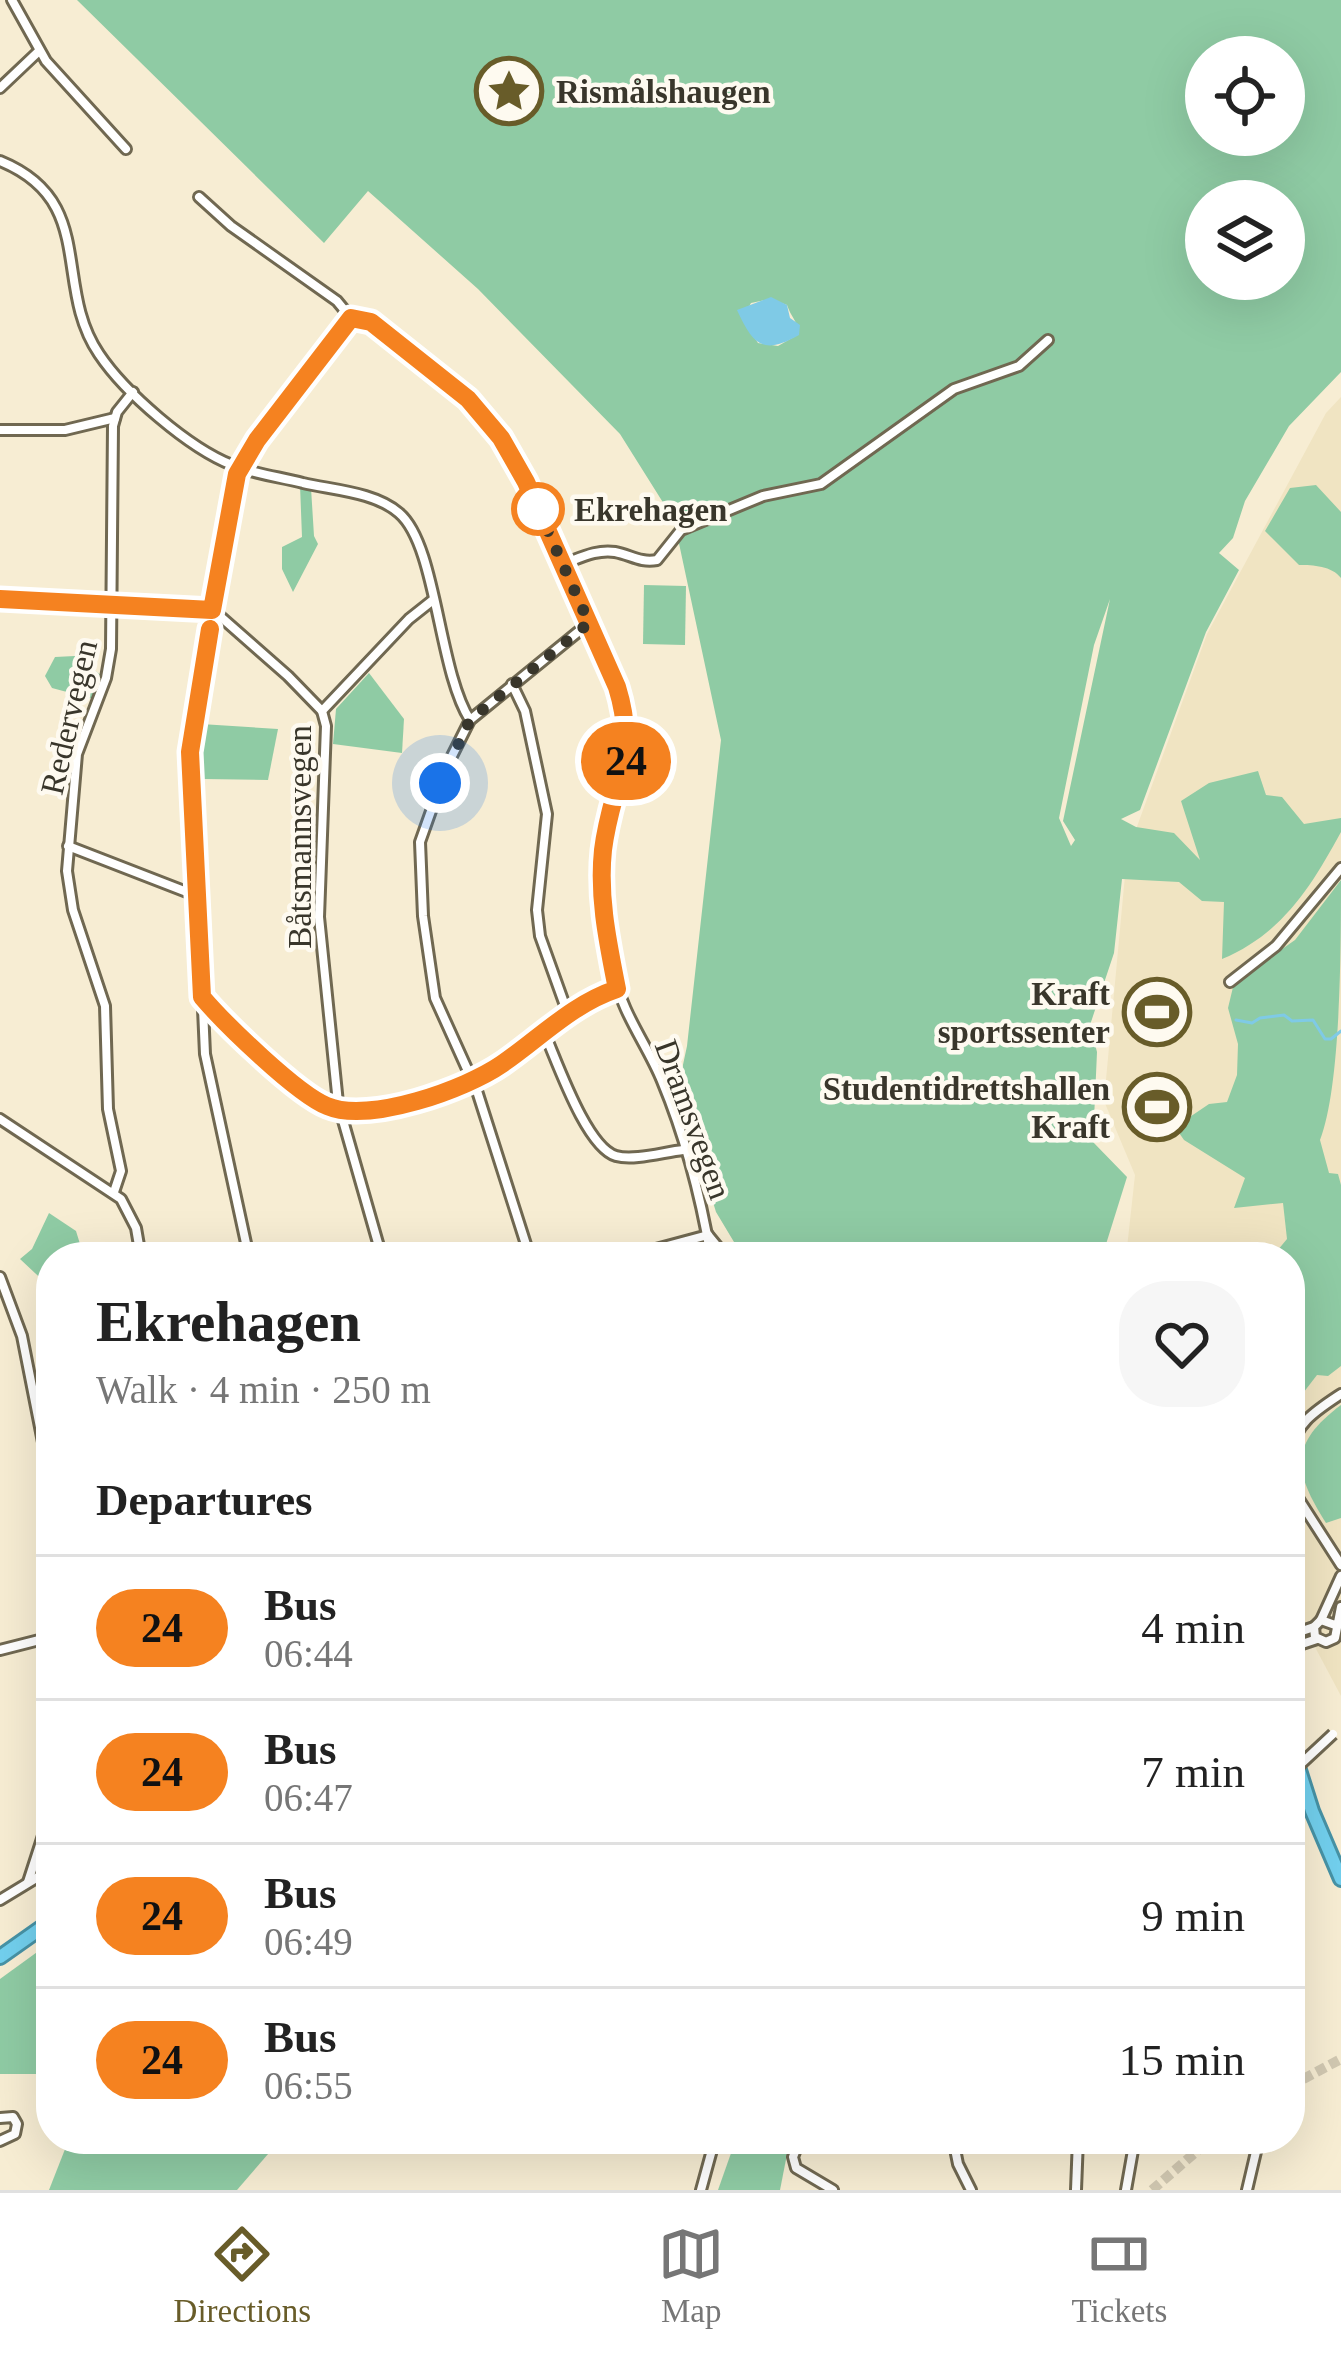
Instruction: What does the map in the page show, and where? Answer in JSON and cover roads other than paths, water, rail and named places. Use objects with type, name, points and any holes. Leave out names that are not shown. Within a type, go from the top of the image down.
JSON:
[{"type":"highway","points":[[1305,1789],[1341,1880]]},
{"type":"highway","points":[[0,1957],[36,1932]]},
{"type":"street","points":[[12,0],[39,51],[126,149]]},
{"type":"street","points":[[0,88],[39,51]]},
{"type":"street","points":[[0,161],[33,178],[60,212],[87,331],[98,353],[133,392],[192,440],[241,468],[357,495],[398,512],[419,547],[457,692],[470,720]]},
{"type":"street","name":"Dramsvegen","points":[[200,197],[231,226],[337,301],[351,318],[380,329],[482,413],[515,461],[617,687],[627,725],[626,760],[605,840],[601,880],[617,989],[662,1081],[709,1242]]},
{"type":"street","points":[[246,1242],[209,1083],[190,752],[228,511],[241,468],[257,440],[351,318]]},
{"type":"street","points":[[563,564],[600,552],[657,560],[681,530],[761,497],[821,484],[954,389],[1019,366],[1048,340]]},
{"type":"street","points":[[0,430],[65,430],[115,418],[133,392]]},
{"type":"street","name":"Redervegen","points":[[115,418],[109,665],[77,754],[68,845],[70,897],[107,1019],[109,1108],[121,1171],[114,1192],[133,1217],[138,1242]]},
{"type":"street","points":[[0,599],[212,610],[322,711]]},
{"type":"street","name":"Båtsmannsvegen","points":[[378,1242],[339,1110],[319,916],[326,726],[322,711],[433,600]]},
{"type":"street","points":[[525,1242],[473,1081],[434,998],[419,863],[428,814],[470,720],[589,623]]},
{"type":"street","points":[[512,684],[525,711],[548,814],[537,910],[540,936],[568,1013]]},
{"type":"street","points":[[68,845],[196,896]]},
{"type":"street","points":[[1230,982],[1276,946],[1341,868]]},
{"type":"street","points":[[202,997],[301,1090],[339,1110],[377,1108],[473,1081],[568,1013],[617,989]]},
{"type":"street","points":[[544,1032],[585,1123],[607,1151],[623,1157],[683,1150]]},
{"type":"street","points":[[0,1119],[114,1192]]},
{"type":"street","points":[[683,1242],[708,1235]]},
{"type":"street","name":"Dramsvegen","points":[[708,1235],[714,1242]]},
{"type":"street","points":[[0,1276],[22,1336],[36,1407]]},
{"type":"street","points":[[0,1309],[10,1303]]},
{"type":"street","points":[[1305,1420],[1341,1394]]},
{"type":"street","points":[[1305,1509],[1341,1565]]},
{"type":"street","points":[[1317,1640],[1317,1624],[1341,1576]]},
{"type":"street","points":[[1330,1642],[1341,1606]]},
{"type":"street","points":[[1305,1629],[1317,1624],[1337,1629]]},
{"type":"street","points":[[0,1650],[36,1641]]},
{"type":"street","points":[[1305,1644],[1330,1642],[1340,1653]]},
{"type":"street","points":[[1305,1760],[1337,1731]]},
{"type":"street","points":[[28,1882],[36,1857]]},
{"type":"street","points":[[0,1900],[36,1877]]},
{"type":"street","points":[[0,2118],[13,2116],[17,2129],[0,2141]]},
{"type":"street","points":[[700,2190],[711,2154]]},
{"type":"street","points":[[794,2154],[796,2168],[832,2190]]},
{"type":"street","points":[[956,2154],[971,2190]]},
{"type":"street","points":[[1076,2190],[1077,2154]]},
{"type":"street","points":[[1126,2190],[1132,2154]]},
{"type":"street","points":[[1247,2190],[1255,2154]]},
{"type":"water","points":[[771,297],[787,305],[790,318],[800,325],[799,335],[776,345],[754,338],[737,310]]},
{"type":"waterway","points":[[1236,1020],[1252,1023],[1284,1015],[1292,1021],[1313,1020],[1325,1039],[1341,1031]]},
{"type":"tunnel","points":[[1305,2078],[1341,2059]]},
{"type":"tunnel","points":[[1152,2190],[1194,2154]]},
{"type":"place","name":"Rismålshaugen","points":[[509,91]]},
{"type":"place","name":"Ekrehagen","points":[[538,509]]},
{"type":"place","name":"Kraft sportssenter","points":[[1157,1012]]},
{"type":"place","name":"Studentidrettshallen Kraft","points":[[1157,1107]]}]
